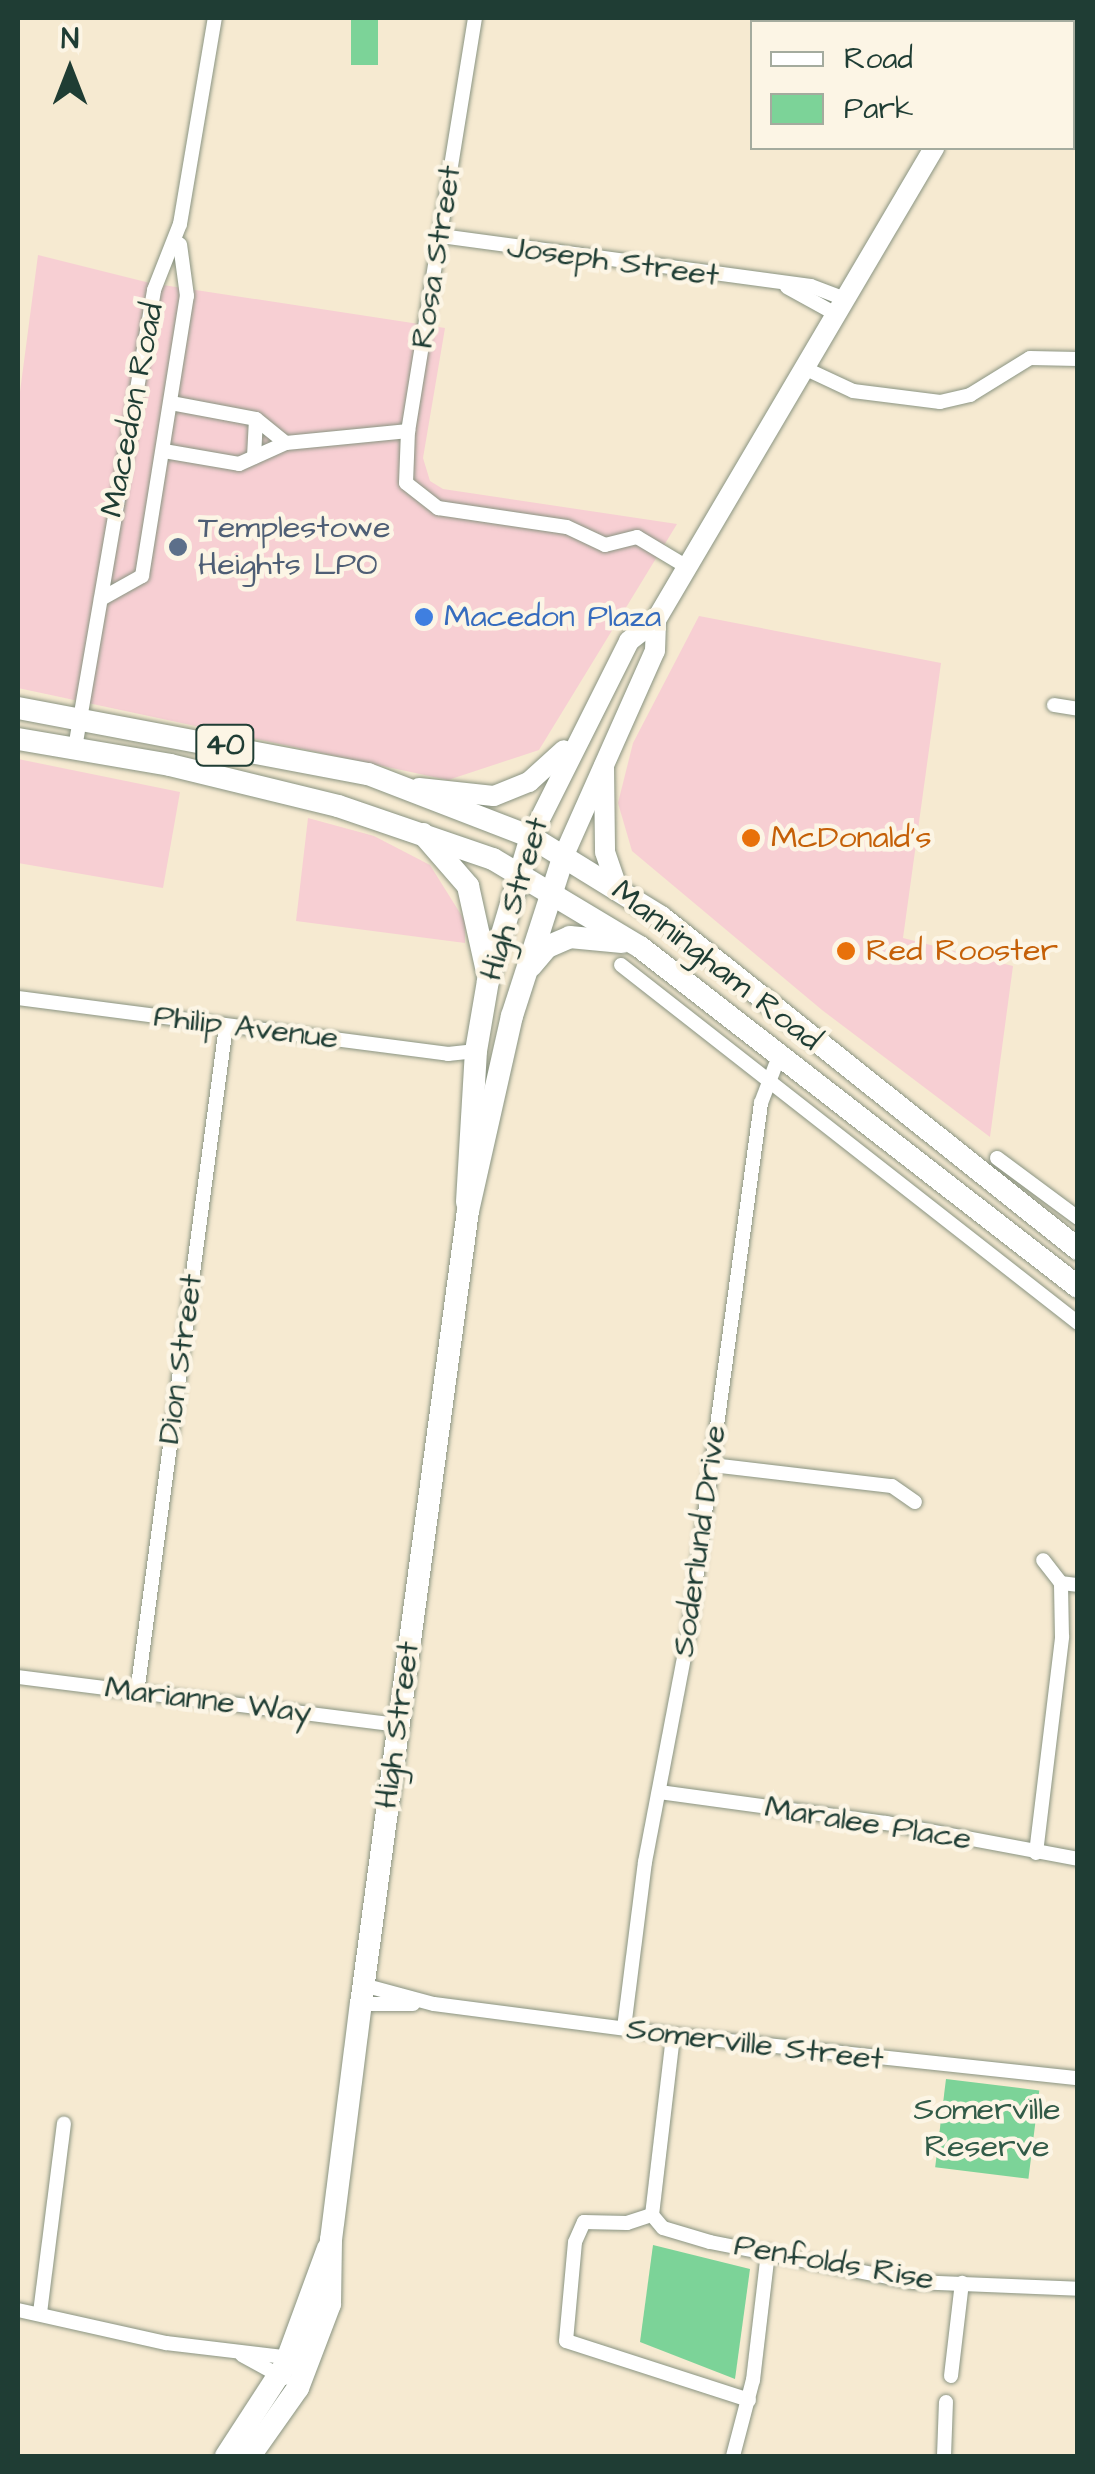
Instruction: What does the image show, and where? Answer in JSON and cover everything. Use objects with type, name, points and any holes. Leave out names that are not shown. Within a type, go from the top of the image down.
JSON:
[{"type":"main road","name":"High Street","points":[[468,1210],[464,1174],[476,1051],[488,980],[531,837],[576,738],[629,641],[656,620],[933,150]]},
{"type":"main road","name":"High Street","points":[[250,2456],[330,2304],[331,2240],[468,1210],[524,976],[564,856],[604,754],[654,651],[656,620]]},
{"type":"main road","name":"Manningham Road","points":[[18,708],[306,759],[412,787],[531,837],[616,884],[1078,1249]]},
{"type":"main road","points":[[412,787],[481,798],[504,793],[542,773],[576,738]]},
{"type":"main road","name":"Manningham Road","points":[[18,740],[170,765],[418,829],[554,891],[640,947],[1078,1286]]},
{"type":"main road","points":[[604,754],[604,852],[616,884]]},
{"type":"main road","points":[[418,829],[468,886],[488,980]]},
{"type":"main road","points":[[524,976],[547,947],[570,937],[602,936],[640,947]]},
{"type":"main road","name":"High Street","points":[[226,2456],[294,2370]]},
{"type":"street","name":"Macedon Road","points":[[75,748],[154,290],[180,224],[215,18]]},
{"type":"street","name":"Rosa Street","points":[[475,18],[404,473],[413,494],[438,508],[582,531],[605,545],[637,537],[687,567]]},
{"type":"street","name":"Macedon Road","points":[[101,599],[142,576],[187,296],[180,224]]},
{"type":"street","name":"Joseph Street","points":[[441,236],[786,287],[840,307]]},
{"type":"street","points":[[804,368],[839,388],[940,402],[970,396],[1030,358],[1078,359]]},
{"type":"street","points":[[171,403],[256,419],[286,443]]},
{"type":"street","points":[[254,457],[256,419]]},
{"type":"street","points":[[164,451],[239,464],[286,443],[408,431]]},
{"type":"street","points":[[1054,705],[1078,709]]},
{"type":"street","name":"Manningham Road","points":[[621,966],[1078,1323]]},
{"type":"street","name":"Philip Avenue","points":[[18,998],[454,1054],[476,1051]]},
{"type":"street","name":"Dion Street","points":[[137,1692],[226,1026]]},
{"type":"street","name":"Soderlund Drive","points":[[624,2028],[712,1465],[767,1080],[779,1056]]},
{"type":"street","points":[[996,1158],[1078,1218]]},
{"type":"street","points":[[712,1465],[892,1486],[915,1502]]},
{"type":"street","points":[[1036,1853],[1070,1636],[1061,1584],[1043,1560]]},
{"type":"street","points":[[1061,1584],[1078,1585]]},
{"type":"street","name":"Marianne Way","points":[[18,1678],[398,1725]]},
{"type":"street","name":"Maralee Place","points":[[658,1792],[886,1823],[1078,1860]]},
{"type":"street","name":"Somerville Street","points":[[362,1995],[672,2035],[1078,2078]]},
{"type":"street","points":[[672,2035],[652,2215],[579,2227],[566,2341],[749,2400]]},
{"type":"street","points":[[40,2314],[64,2124]]},
{"type":"street","name":"Penfolds Rise","points":[[652,2215],[662,2228],[710,2242],[914,2282],[1078,2289]]},
{"type":"street","points":[[734,2456],[749,2400],[768,2252]]},
{"type":"street","points":[[951,2376],[962,2283]]},
{"type":"street","points":[[18,2310],[236,2352],[294,2370]]},
{"type":"street","points":[[944,2456],[946,2402]]},
{"type":"shaded area","points":[[38,255],[150,283],[445,328],[423,458],[430,481],[443,489],[677,524],[539,750],[448,780],[18,688],[18,407]]},
{"type":"shaded area","points":[[699,616],[941,663],[903,938],[1013,966],[990,1137],[822,1010],[632,851],[618,803],[633,743]]},
{"type":"shaded area","points":[[18,759],[180,792],[163,888],[18,863]]},
{"type":"shaded area","points":[[308,818],[374,836],[430,865],[465,921],[465,943],[296,921]]},
{"type":"green space","points":[[351,18],[378,18],[378,65],[351,65]]},
{"type":"green space","name":"Somerville Reserve","points":[[946,2079],[1039,2090],[1028,2179],[935,2167]]},
{"type":"green space","points":[[653,2245],[750,2269],[735,2379],[640,2342]]},
{"type":"place","name":"Templestowe Heights LPO","points":[[178,547]]},
{"type":"place","name":"Macedon Plaza","points":[[424,617]]},
{"type":"place","name":"McDonald's","points":[[751,838]]},
{"type":"place","name":"Red Rooster","points":[[846,951]]}]
